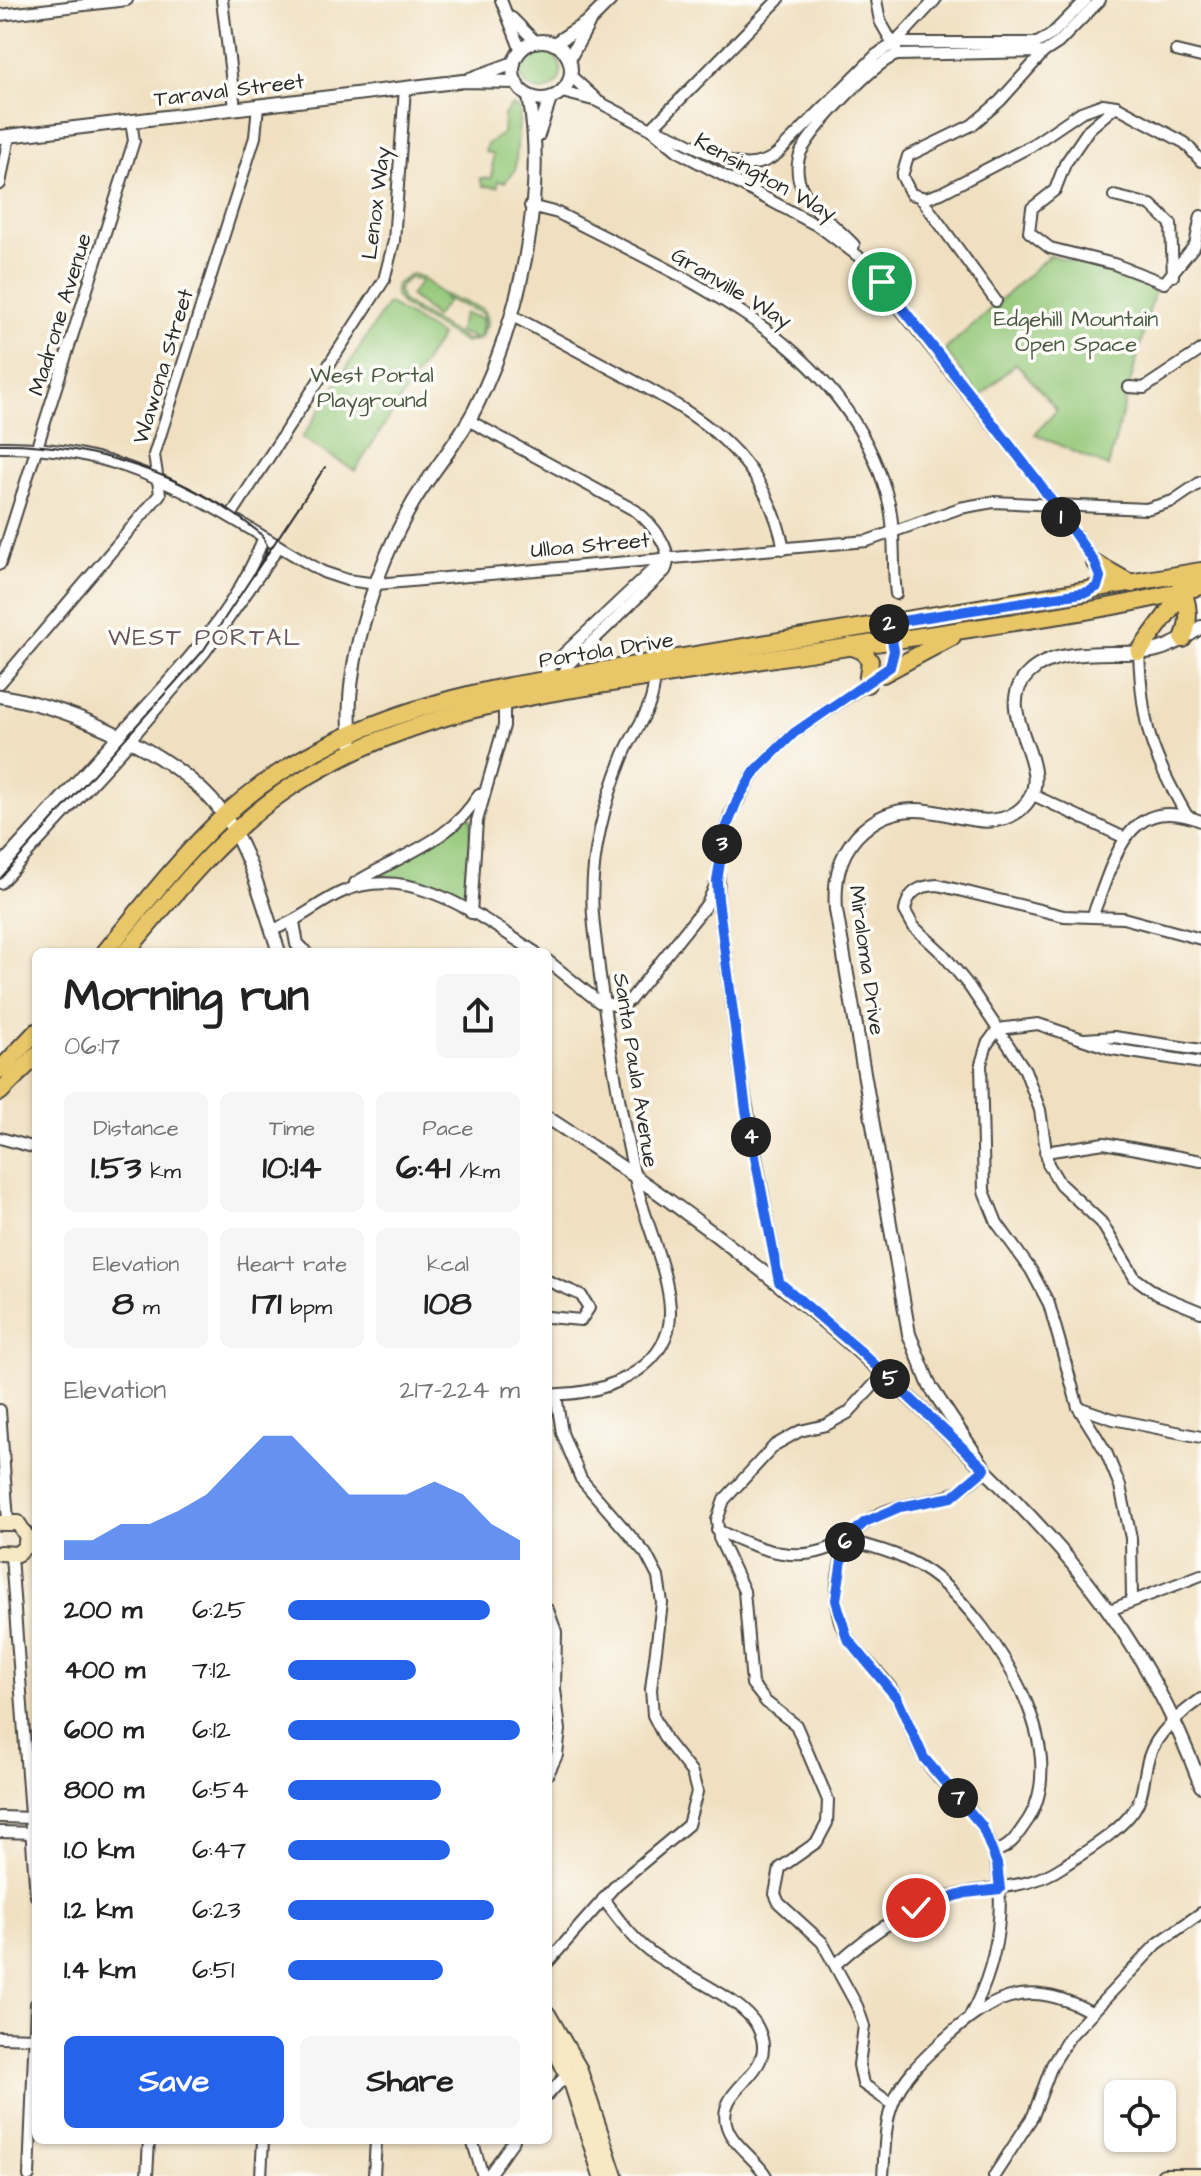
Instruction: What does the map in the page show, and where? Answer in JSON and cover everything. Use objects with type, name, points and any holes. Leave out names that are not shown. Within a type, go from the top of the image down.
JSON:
[{"type":"main road","points":[[1095,563],[1134,585]]},
{"type":"main road","points":[[1088,592],[1099,582],[1095,563]]},
{"type":"main road","points":[[1139,652],[1183,591],[1201,572]]},
{"type":"main road","name":"Portola Drive","points":[[108,948],[175,867],[224,816],[284,772],[350,734],[446,699],[1201,572]]},
{"type":"main road","points":[[1162,580],[1173,582],[1183,591],[1188,627],[1183,639]]},
{"type":"main road","name":"Portola Drive","points":[[129,948],[188,878],[234,831],[283,793],[353,751],[430,720],[504,700],[982,627],[1201,586]]},
{"type":"main road","points":[[883,674],[893,660],[889,623]]},
{"type":"main road","points":[[883,674],[930,647],[982,627]]},
{"type":"main road","points":[[850,646],[863,651],[870,661],[867,684]]},
{"type":"main road","points":[[0,1070],[32,1036]]},
{"type":"main road","points":[[0,1092],[32,1060]]},
{"type":"main road","points":[[4,1522],[21,1525],[32,1537],[23,1550],[5,1554]]},
{"type":"main road","points":[[552,2021],[584,2081],[615,2176]]},
{"type":"main road","points":[[552,2043],[568,2073],[601,2176]]},
{"type":"main road","points":[[1164,2176],[1201,2175]]},
{"type":"street","points":[[0,15],[127,0]]},
{"type":"street","points":[[222,0],[235,108]]},
{"type":"street","points":[[353,751],[350,734],[352,682],[377,584],[413,503],[468,420],[493,370],[513,316],[525,259],[536,142],[529,96],[516,82],[517,57],[509,16],[501,0]]},
{"type":"street","points":[[554,44],[589,21],[610,0]]},
{"type":"street","points":[[651,129],[778,0]]},
{"type":"street","points":[[876,0],[880,21],[896,49]]},
{"type":"street","points":[[882,282],[847,237],[809,201],[797,168],[800,156],[813,135],[896,49],[935,0]]},
{"type":"street","points":[[896,49],[1037,43],[1051,35],[1086,0]]},
{"type":"street","points":[[996,301],[921,198],[911,194],[903,180],[903,165],[908,156],[972,125],[1100,0]]},
{"type":"street","points":[[509,16],[536,42],[554,44],[569,59]]},
{"type":"street","points":[[536,142],[556,95],[571,76],[569,59],[589,21]]},
{"type":"street","points":[[517,57],[536,42]]},
{"type":"street","points":[[896,49],[1044,52]]},
{"type":"street","name":"Kensington Way","points":[[651,129],[680,136],[733,164],[761,165],[777,154],[876,55],[896,49]]},
{"type":"street","points":[[1176,51],[1201,57]]},
{"type":"street","name":"Taraval Street","points":[[463,81],[517,57]]},
{"type":"street","name":"Kensington Way","points":[[571,76],[597,101],[651,129],[679,152],[820,227],[852,251],[882,282],[1095,563]]},
{"type":"street","name":"Taraval Street","points":[[5,136],[463,81],[516,82]]},
{"type":"street","name":"Lenox Way","points":[[230,517],[384,280],[394,241],[405,88]]},
{"type":"street","points":[[529,96],[556,95]]},
{"type":"street","name":"Kensington Way","points":[[556,95],[597,101]]},
{"type":"street","points":[[921,198],[941,193],[1013,156],[1081,112],[1103,104],[1116,106],[1185,143],[1201,161]]},
{"type":"street","name":"Wawona Street","points":[[0,683],[160,494],[154,455],[255,137],[258,105]]},
{"type":"street","points":[[1116,106],[1077,144],[1055,190],[1032,208],[1029,232],[1040,244],[1114,264],[1164,283],[1173,276],[1195,245],[1201,216]]},
{"type":"street","name":"Madrone Avenue","points":[[0,564],[134,141],[131,121]]},
{"type":"street","points":[[0,184],[5,136]]},
{"type":"street","points":[[1114,196],[1151,205],[1171,224],[1173,276]]},
{"type":"street","name":"Granville Way","points":[[530,206],[558,213],[716,296],[788,343],[830,388],[858,428],[884,486],[894,534],[896,594]]},
{"type":"street","points":[[513,316],[708,424],[755,475],[777,519],[784,549]]},
{"type":"street","points":[[1129,387],[1144,388],[1201,350]]},
{"type":"street","points":[[468,420],[636,511],[656,531],[666,557],[668,566],[665,571],[567,666],[562,678]]},
{"type":"street","name":"Ulloa Street","points":[[0,447],[37,448],[109,460],[157,477],[230,517],[278,548],[335,577],[377,584],[867,541],[976,504],[1146,509],[1173,501],[1201,482]]},
{"type":"street","points":[[0,882],[124,739],[213,625],[252,568],[263,539]]},
{"type":"street","points":[[0,867],[205,652],[278,548]]},
{"type":"street","points":[[540,681],[552,665],[666,557]]},
{"type":"street","points":[[1125,838],[1031,794],[1034,783],[1032,759],[1015,710],[1022,679],[1031,670],[1052,660],[1154,651],[1183,639],[1201,627]]},
{"type":"street","points":[[1139,652],[1146,732],[1158,763],[1187,816]]},
{"type":"street","points":[[552,964],[606,1006],[620,1006],[630,1000],[707,904],[717,881],[730,815],[755,771],[794,733],[883,674]]},
{"type":"street","name":"Santa Paula Avenue","points":[[552,1395],[589,1391],[622,1380],[650,1360],[665,1340],[671,1315],[634,1174],[593,921],[595,862],[609,795],[626,749],[651,702],[654,676]]},
{"type":"street","points":[[0,696],[60,711],[124,739],[183,776],[224,816],[234,831],[278,948]]},
{"type":"street","points":[[271,930],[293,922],[454,827],[474,804],[486,779],[504,726],[504,700]]},
{"type":"street","points":[[471,913],[475,842],[486,779]]},
{"type":"street","name":"Miraloma Drive","points":[[985,1469],[922,1369],[904,1315],[836,910],[835,883],[843,855],[851,843],[885,816],[899,811],[928,809],[993,820],[1016,812],[1031,794]]},
{"type":"street","points":[[1092,917],[1125,838],[1151,816],[1163,812],[1201,821]]},
{"type":"street","points":[[717,881],[744,1096],[779,1282]]},
{"type":"street","points":[[339,893],[369,883],[403,884],[435,893],[528,948]]},
{"type":"street","points":[[1201,939],[1123,918],[1064,916],[938,885],[918,888],[910,894],[905,911],[908,919],[957,970],[998,1029],[1037,1096],[1045,1152],[1060,1184],[1101,1222],[1135,1278],[1157,1294],[1201,1312]]},
{"type":"street","points":[[293,922],[297,944],[301,948]]},
{"type":"street","points":[[998,1029],[1038,1024],[1131,1053],[1201,1063]]},
{"type":"street","points":[[998,1029],[983,1054],[980,1075],[984,1191],[997,1223],[1031,1270],[1049,1304],[1078,1407],[1106,1452],[1122,1495],[1131,1538],[1132,1599]]},
{"type":"street","points":[[1083,1039],[1114,1037],[1201,1050]]},
{"type":"street","points":[[552,1121],[634,1174],[779,1282],[884,1374],[1052,1537],[1110,1610],[1174,1721],[1201,1786]]},
{"type":"street","points":[[0,1138],[32,1147]]},
{"type":"street","points":[[1045,1152],[1104,1143],[1201,1161]]},
{"type":"street","points":[[552,1283],[581,1295],[589,1308],[581,1320],[552,1317]]},
{"type":"street","points":[[884,1374],[848,1413],[826,1425],[800,1431],[775,1445],[724,1500],[717,1530],[744,1591],[752,1684],[766,1702],[787,1716],[803,1736],[828,1800],[823,1833],[809,1849],[780,1868],[775,1894],[779,1903],[822,1942],[836,1964],[864,2026],[859,2065],[863,2084],[892,2104]]},
{"type":"street","points":[[552,1395],[562,1433],[581,1479],[646,1554],[658,1577],[662,1603],[651,1689],[653,1715],[665,1739],[692,1773],[697,1792],[694,1814],[688,1825],[631,1871],[552,1957]]},
{"type":"street","points":[[1078,1407],[1113,1419],[1201,1437]]},
{"type":"street","points":[[0,1410],[4,1522]]},
{"type":"street","points":[[934,1421],[949,1416]]},
{"type":"street","points":[[717,1530],[778,1553],[820,1551],[845,1540],[865,1522],[887,1511],[952,1497],[985,1469]]},
{"type":"street","points":[[845,1540],[836,1600],[841,1626],[888,1685],[924,1758],[974,1814],[994,1852],[1000,1889],[991,1962],[970,2016]]},
{"type":"street","points":[[845,1540],[893,1553],[940,1581],[965,1607],[1017,1679],[1041,1759],[1043,1785],[1035,1808],[1015,1840],[994,1852]]},
{"type":"street","points":[[5,1554],[32,1809]]},
{"type":"street","points":[[1110,1610],[1201,1575]]},
{"type":"street","points":[[552,1621],[556,1632],[555,1689],[560,1730],[557,1755],[552,1766]]},
{"type":"street","points":[[836,1964],[872,1934],[916,1908],[966,1893],[1000,1889],[1048,1876],[1125,1820],[1141,1796],[1154,1746],[1174,1721],[1201,1699]]},
{"type":"street","points":[[0,1817],[32,1818]]},
{"type":"street","points":[[0,1832],[32,1833]]},
{"type":"street","points":[[603,1899],[649,1952],[742,2010],[757,2026],[763,2045],[758,2066],[731,2096],[725,2115],[728,2132],[766,2176]]},
{"type":"street","points":[[994,2176],[1033,2116],[1059,2051],[1091,2012],[1157,1944],[1201,1913]]},
{"type":"street","points":[[883,2176],[892,2104],[914,2068],[970,2016],[1004,1998],[1033,1993],[1063,1999],[1091,2012]]},
{"type":"street","points":[[0,2037],[32,2038]]},
{"type":"street","points":[[552,2091],[568,2073]]},
{"type":"street","points":[[29,2176],[32,2117]]},
{"type":"street","points":[[147,2176],[149,2144]]},
{"type":"street","points":[[261,2176],[263,2144]]},
{"type":"street","points":[[374,2176],[376,2144]]},
{"type":"street","points":[[473,2144],[485,2176]]},
{"type":"street","points":[[485,2176],[511,2144]]},
{"type":"green space","points":[[541,51],[555,57],[561,71],[555,85],[541,91],[527,85],[521,71],[527,57]]},
{"type":"green space","points":[[512,105],[520,111],[515,170],[505,182],[498,181],[498,187],[483,186],[480,178],[492,178],[493,154],[485,152],[486,145],[503,133],[504,115]]},
{"type":"green space","name":"Edgehill Mountain Open Space","points":[[1050,255],[1117,274],[1155,289],[1108,467],[1035,434],[1057,410],[1016,363],[980,397],[945,350]]},
{"type":"green space","points":[[411,274],[421,277],[442,294],[483,309],[488,323],[480,339],[465,343],[402,305],[395,295],[396,285]],"holes":[[[409,277],[421,281],[410,295],[435,317],[447,302],[444,298],[482,313],[485,323],[479,337],[483,319],[464,313],[458,332],[476,338],[466,340],[402,301],[398,289]]]},
{"type":"green space","name":"West Portal Playground","points":[[388,303],[441,336],[355,471],[302,438]]},
{"type":"green space","points":[[468,817],[472,819],[465,900],[417,880],[379,876]]},
{"type":"tram line","points":[[0,444],[35,445],[104,456],[171,479],[233,513],[261,534],[267,545],[265,560]]},
{"type":"tram line","points":[[0,879],[203,651],[325,467]]},
{"type":"district","name":"WEST PORTAL","points":[[205,637]]},
{"type":"route","points":[[882,282],[1037,480],[1100,570],[1097,587],[1088,592],[889,623],[894,651],[890,667],[779,745],[746,785],[730,815],[721,847],[718,900],[740,1069],[779,1282],[859,1350],[985,1469],[963,1492],[940,1501],[875,1515],[845,1540],[836,1600],[841,1626],[847,1638],[897,1698],[933,1771],[982,1826],[997,1864],[1000,1889],[966,1893],[916,1908]]}]
